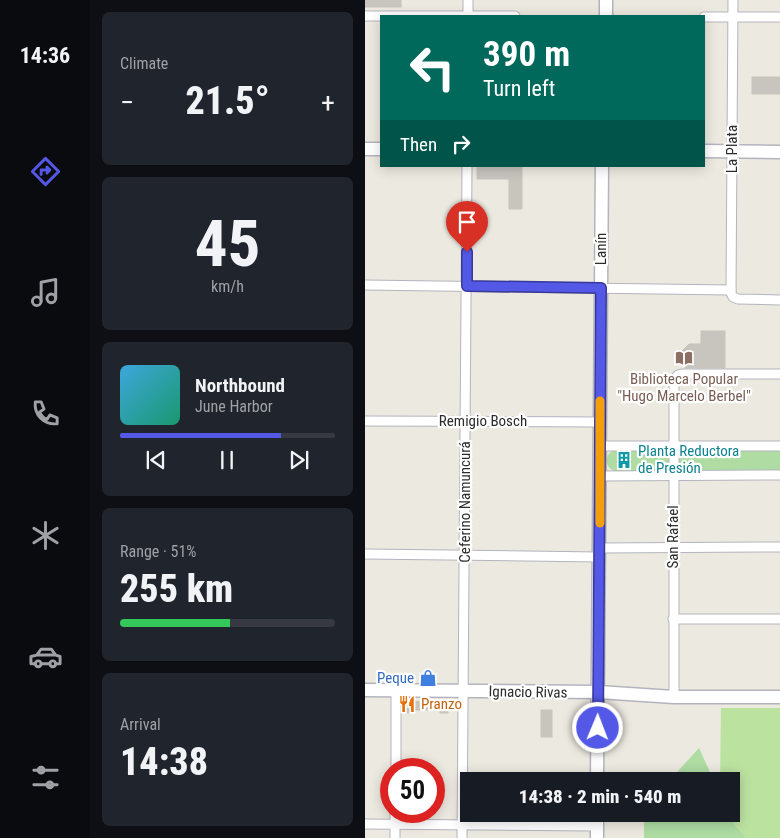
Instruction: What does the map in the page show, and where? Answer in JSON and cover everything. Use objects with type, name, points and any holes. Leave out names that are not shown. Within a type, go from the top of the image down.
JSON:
[{"type":"main road","points":[[606,0],[606,15]]},
{"type":"main road","points":[[365,149],[380,149]]},
{"type":"main road","points":[[705,152],[780,152]]},
{"type":"main road","name":"Lanín","points":[[597,772],[602,167]]},
{"type":"main road","name":"Ignacio Rivas","points":[[365,690],[599,692],[674,697],[780,697]]},
{"type":"street","points":[[468,15],[469,0]]},
{"type":"street","name":"La Plata","points":[[732,294],[733,0]]},
{"type":"street","points":[[365,16],[380,16]]},
{"type":"street","points":[[705,17],[780,17]]},
{"type":"street","name":"Ceferino Namuncurá","points":[[463,838],[467,167]]},
{"type":"street","points":[[365,285],[601,288],[732,294],[741,300],[780,300]]},
{"type":"street","name":"San Rafael","points":[[674,697],[673,386],[675,377],[683,374],[780,374]]},
{"type":"street","name":"Remigio Bosch","points":[[365,420],[600,422]]},
{"type":"street","points":[[600,446],[780,446]]},
{"type":"street","points":[[600,476],[780,475]]},
{"type":"street","points":[[365,554],[465,555],[599,552],[673,548],[780,548]]},
{"type":"street","points":[[673,619],[780,619]]},
{"type":"street","points":[[396,690],[396,758]]},
{"type":"street","points":[[365,824],[597,826]]},
{"type":"street","points":[[395,824],[395,838]]},
{"type":"green space","points":[[614,450],[663,450],[668,456],[669,462],[667,467],[660,471],[614,471],[608,466],[607,458]]},
{"type":"green space","points":[[685,450],[780,450],[780,471],[685,471],[678,464],[678,459],[679,454]]},
{"type":"green space","points":[[721,708],[780,708],[780,838],[747,838],[736,826],[734,822],[740,822],[740,772],[720,772]]},
{"type":"green space","points":[[699,748],[710,772],[677,772]]},
{"type":"green space","points":[[644,822],[734,822],[747,838],[644,838]]},
{"type":"building","points":[[365,0],[401,0],[401,7],[365,7]]},
{"type":"building","points":[[752,77],[780,77],[780,94],[752,94]]},
{"type":"building","points":[[477,167],[522,167],[522,209],[509,209],[509,179],[477,179]]},
{"type":"building","points":[[701,331],[725,331],[725,368],[684,368],[680,362],[680,353],[689,344],[701,344]]},
{"type":"building","points":[[404,701],[448,702],[448,713],[440,713],[440,710],[412,710],[412,713],[404,713]]},
{"type":"building","points":[[541,710],[552,710],[552,737],[541,737]]},
{"type":"slow traffic","points":[[600,401],[600,523]]},
{"type":"place","name":"Biblioteca Popular \"Hugo Marcelo Berbel\"","points":[[684,358]]},
{"type":"place","name":"Planta Reductora de Presión","points":[[624,460]]},
{"type":"place","name":"Peque","points":[[428,678]]},
{"type":"place","name":"Pranzo","points":[[407,704]]},
{"type":"route","points":[[467,252],[467,286],[601,288],[598,728]]}]
